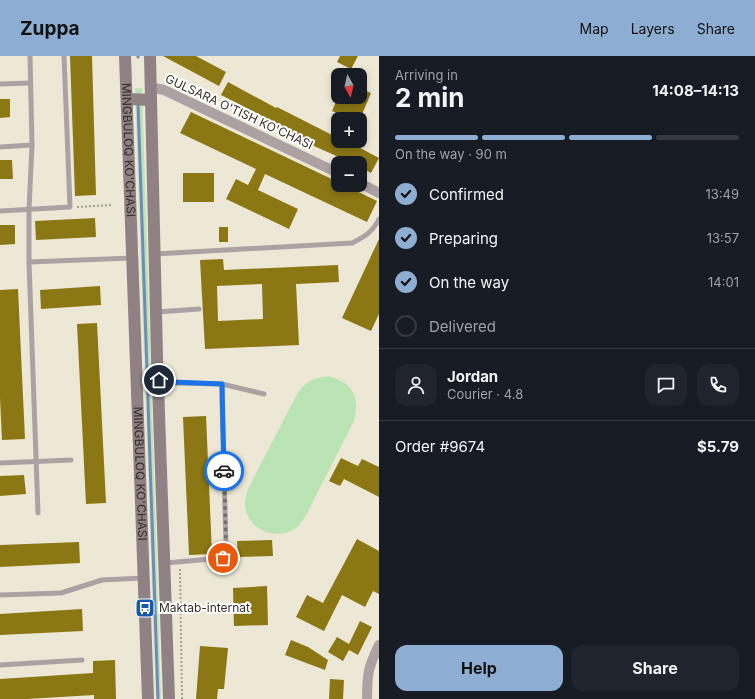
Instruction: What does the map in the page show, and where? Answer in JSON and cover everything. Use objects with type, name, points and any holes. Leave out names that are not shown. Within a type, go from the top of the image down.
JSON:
[{"type":"main road","name":"MINGBULOQ KO'CHASI","points":[[125,56],[148,699]]},
{"type":"main road","name":"MINGBULOQ KO'CHASI","points":[[150,56],[169,699]]},
{"type":"main road","points":[[127,100],[151,100]]},
{"type":"street","name":"GULSARA O'TISH KO'CHASI","points":[[150,87],[164,90],[331,170]]},
{"type":"street","points":[[367,187],[379,193]]},
{"type":"street","points":[[366,699],[369,664],[379,645]]},
{"type":"lane","points":[[30,56],[32,145],[29,210],[29,262],[38,513]]},
{"type":"lane","points":[[0,211],[70,207],[64,56]]},
{"type":"lane","points":[[0,84],[30,83]]},
{"type":"lane","points":[[0,147],[32,145]]},
{"type":"lane","points":[[155,254],[352,243],[368,235],[379,219]]},
{"type":"lane","points":[[29,262],[132,258]]},
{"type":"lane","points":[[157,312],[199,309]]},
{"type":"lane","points":[[159,380],[222,384],[264,394]]},
{"type":"lane","points":[[165,563],[223,558],[225,554],[222,384]]},
{"type":"lane","points":[[0,462],[71,460]]},
{"type":"lane","points":[[0,595],[61,593],[102,580],[144,578]]},
{"type":"lane","points":[[0,665],[82,660]]},
{"type":"path","points":[[70,207],[112,205]]},
{"type":"path","points":[[180,562],[182,699]]},
{"type":"green space","points":[[135,88],[142,88],[161,699],[156,699]]},
{"type":"green space","points":[[328,376],[343,382],[353,392],[356,404],[354,421],[305,517],[297,527],[289,532],[280,534],[263,531],[250,520],[246,511],[245,500],[248,489],[297,394],[303,386],[310,381]]},
{"type":"building","points":[[70,56],[92,56],[96,195],[75,196]]},
{"type":"building","points":[[163,56],[196,56],[226,72],[219,86]]},
{"type":"building","points":[[340,56],[358,56],[352,68],[337,62]]},
{"type":"building","points":[[228,82],[276,108],[277,107],[331,134],[331,148],[360,148],[379,158],[371,173],[367,171],[367,156],[336,156],[314,146],[269,121],[270,120],[221,95]]},
{"type":"building","points":[[367,91],[371,93],[367,102]]},
{"type":"building","points":[[0,99],[10,99],[10,117],[0,118]]},
{"type":"building","points":[[335,104],[366,104],[363,112],[332,111]]},
{"type":"building","points":[[191,112],[331,179],[331,192],[358,192],[377,201],[367,222],[265,174],[258,190],[298,209],[289,229],[226,199],[236,179],[248,185],[256,169],[180,133]]},
{"type":"building","points":[[0,160],[12,160],[13,179],[0,179]]},
{"type":"building","points":[[183,173],[214,173],[214,202],[183,202]]},
{"type":"building","points":[[95,218],[96,237],[36,240],[35,221]]},
{"type":"building","points":[[0,225],[15,225],[15,244],[0,245]]},
{"type":"building","points":[[219,227],[228,227],[228,242],[219,242]]},
{"type":"building","points":[[379,239],[379,314],[371,331],[342,318]]},
{"type":"building","points":[[223,259],[224,270],[338,265],[339,282],[296,284],[299,345],[205,349],[200,260]],"holes":[[[262,284],[263,319],[218,321],[217,286]]]},
{"type":"building","points":[[100,286],[101,305],[41,309],[40,290]]},
{"type":"building","points":[[18,289],[25,439],[2,440],[0,398],[0,290]]},
{"type":"building","points":[[97,323],[106,503],[86,504],[77,324]]},
{"type":"building","points":[[206,416],[212,554],[189,555],[183,417]]},
{"type":"building","points":[[341,458],[358,466],[362,459],[379,467],[379,497],[344,479],[340,486],[329,481]]},
{"type":"building","points":[[24,475],[26,494],[0,496],[0,476]]},
{"type":"building","points":[[357,539],[379,551],[379,594],[373,591],[365,607],[342,595],[324,631],[296,617],[307,595],[323,603]]},
{"type":"building","points":[[272,540],[273,556],[238,557],[237,541]]},
{"type":"building","points":[[79,542],[80,563],[0,567],[0,545]]},
{"type":"building","points":[[267,586],[268,625],[234,626],[233,588]]},
{"type":"building","points":[[82,609],[83,631],[0,635],[0,614]]},
{"type":"building","points":[[360,621],[372,627],[358,655],[349,650],[343,661],[328,652],[337,637],[349,644]]},
{"type":"building","points":[[291,640],[308,647],[328,660],[325,670],[285,655]]},
{"type":"building","points":[[200,646],[228,648],[224,689],[218,689],[217,699],[196,699]]},
{"type":"building","points":[[115,660],[116,699],[94,699],[94,695],[0,699],[0,679],[93,673],[93,661]]},
{"type":"building","points":[[330,679],[344,680],[343,699],[329,699]]},
{"type":"waterway","points":[[138,103],[158,699]]},
{"type":"way so far","points":[[223,558],[226,544],[224,471]]},
{"type":"place","name":"Maktab-internat","points":[[145,608]]},
{"type":"route","points":[[159,380],[222,384],[224,471]]}]
